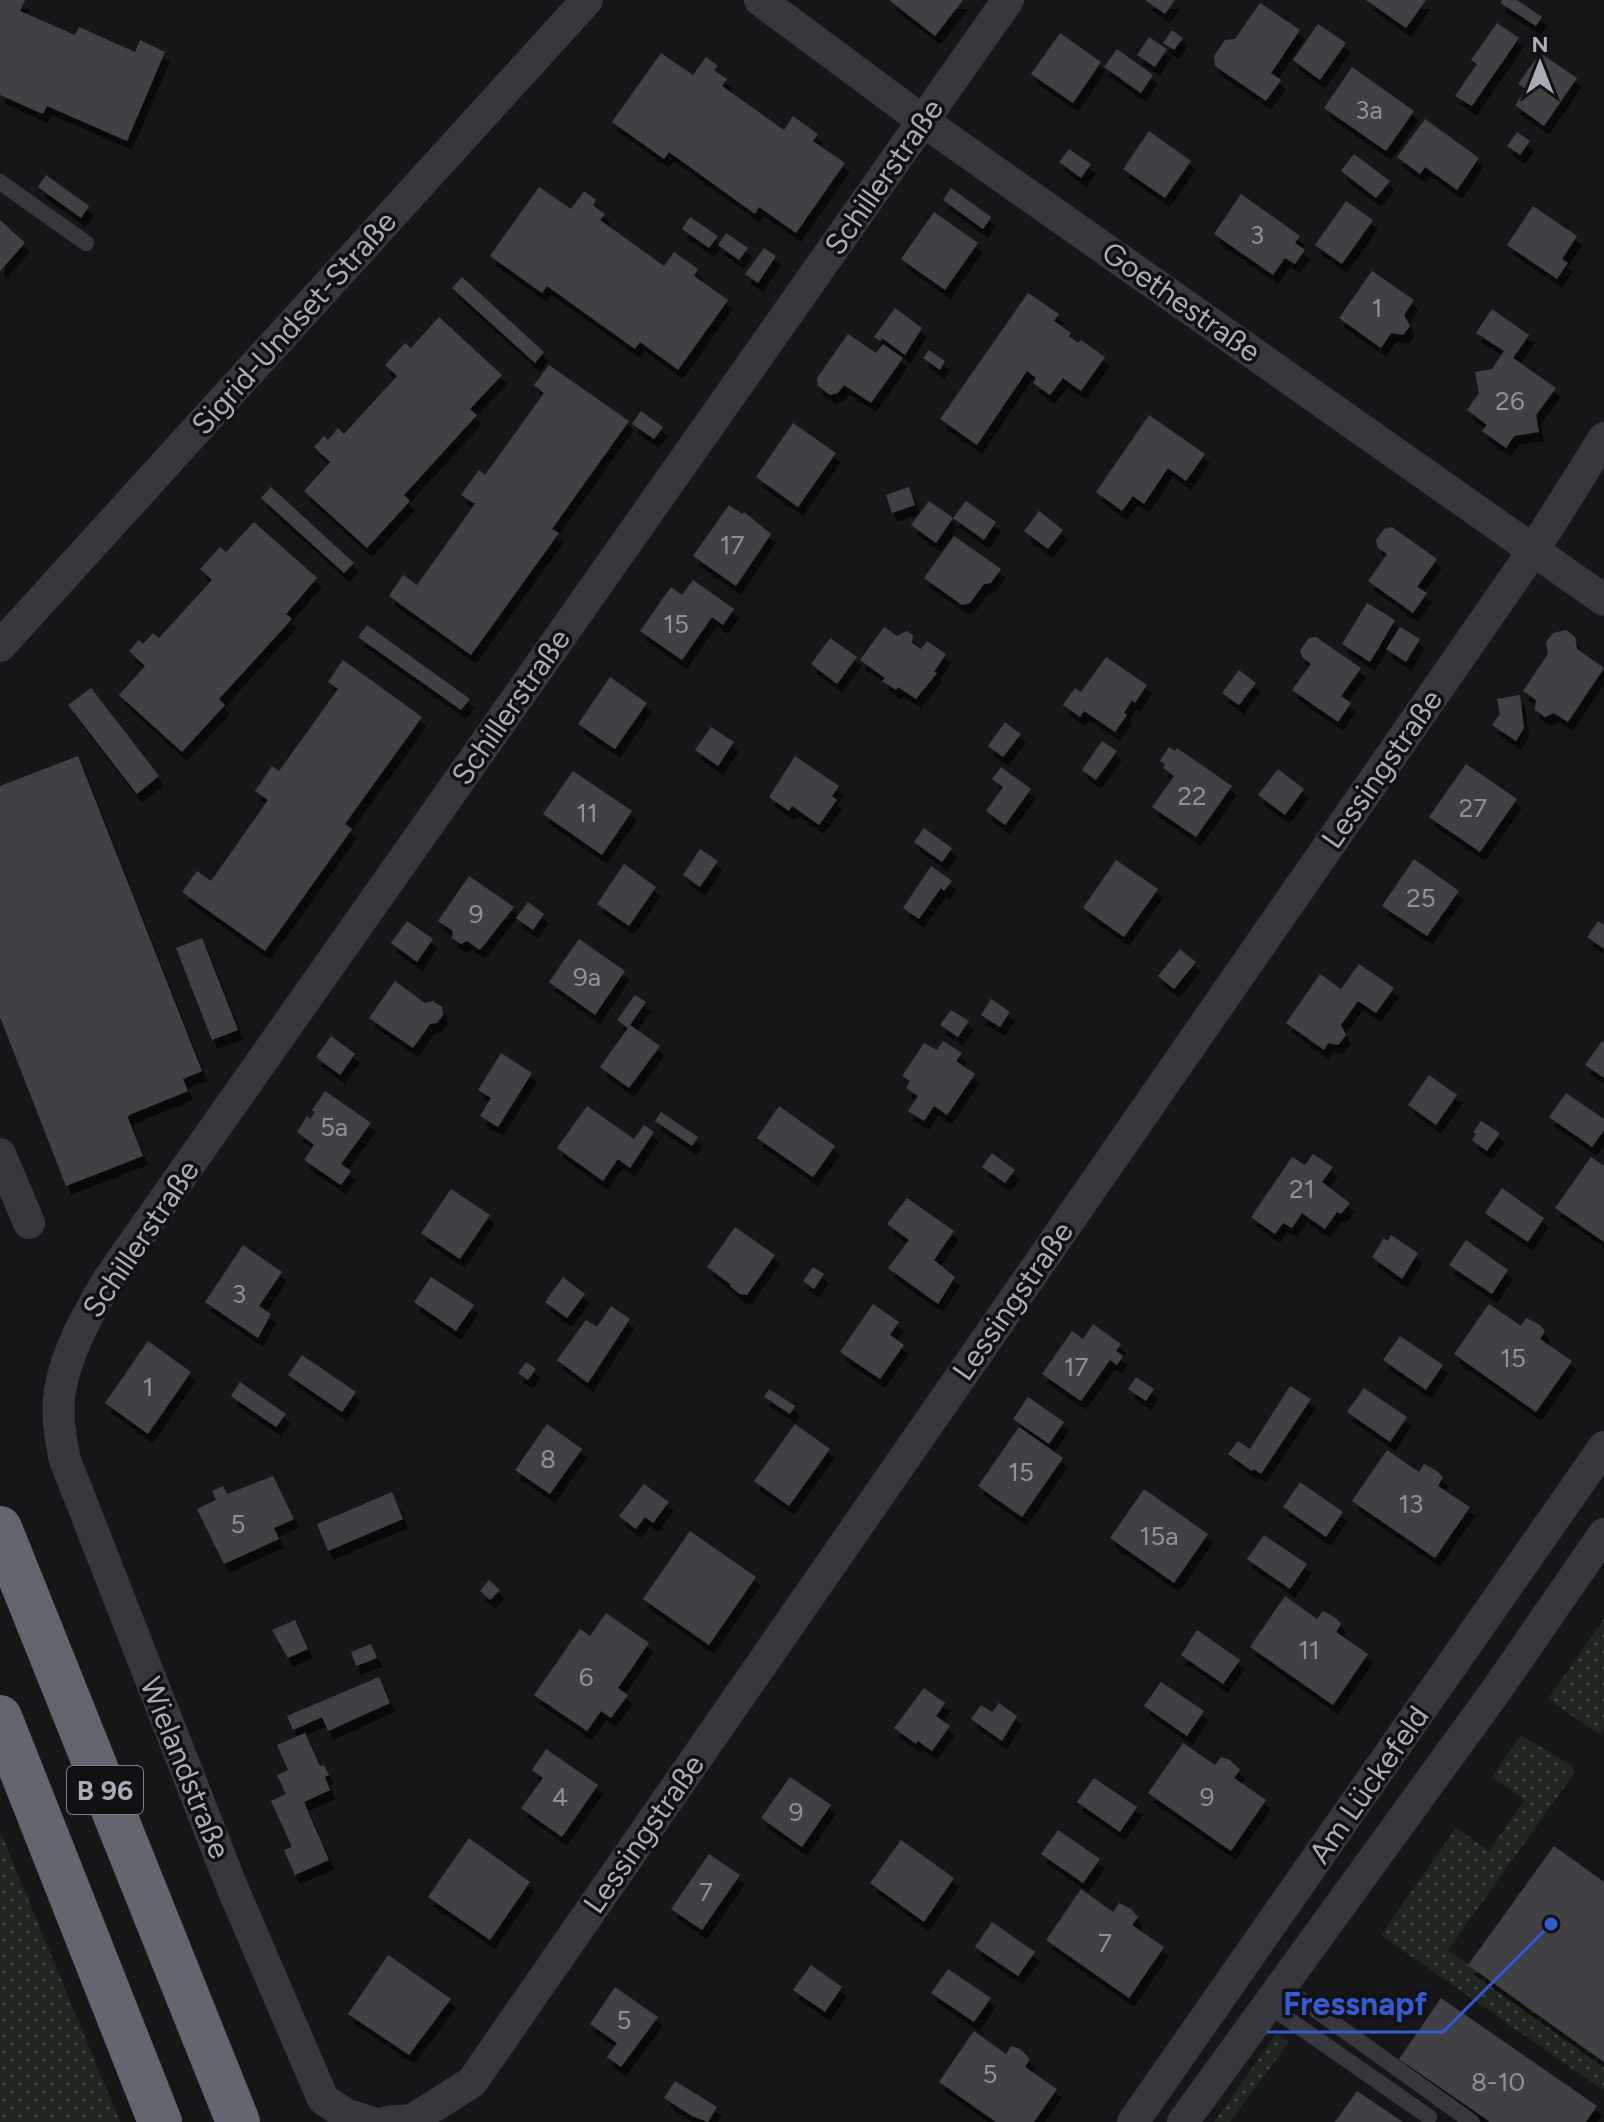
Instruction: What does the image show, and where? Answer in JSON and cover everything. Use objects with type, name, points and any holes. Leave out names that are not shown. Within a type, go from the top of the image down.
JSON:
[{"type":"highway","name":"B 96","points":[[0,1528],[238,2122]]},
{"type":"highway","name":"B 96","points":[[0,1717],[160,2122]]},
{"type":"highway","points":[[192,2009],[251,2122]]},
{"type":"street","name":"Sigrid-Undset-Straße","points":[[0,646],[587,0]]},
{"type":"street","name":"Goethestraße","points":[[760,0],[923,121],[1604,600]]},
{"type":"street","name":"Schillerstraße","points":[[60,1433],[60,1391],[70,1359],[85,1319],[108,1280],[1008,0]]},
{"type":"street","name":"Lessingstraße","points":[[387,2122],[412,2120],[472,2082],[1533,551],[1604,438]]},
{"type":"street","points":[[0,1154],[29,1223]]},
{"type":"street","name":"Wielandstraße","points":[[60,1433],[65,1460],[232,1887],[323,2099],[345,2114],[370,2122]]},
{"type":"street","name":"Am Lückefeld","points":[[1133,2122],[1604,1447]]},
{"type":"street","name":"Am Lückefeld","points":[[1183,2122],[1495,1692],[1604,1534]]},
{"type":"lane","points":[[0,182],[86,243]]},
{"type":"lane","points":[[1275,1996],[1429,2117]]},
{"type":"lane","points":[[1275,1996],[1472,2122]]},
{"type":"shaded area","points":[[1604,1619],[1604,1729],[1600,1735],[1548,1699]]},
{"type":"shaded area","points":[[1521,1735],[1572,1766],[1575,1772],[1448,1950],[1604,2062],[1604,2091],[1381,1935],[1456,1828],[1489,1851],[1525,1800],[1492,1777]]},
{"type":"shaded area","points":[[0,1831],[120,2122],[0,2122]]},
{"type":"shaded area","points":[[1276,2034],[1289,2042],[1230,2122],[1214,2122]]},
{"type":"building","points":[[0,0],[25,0],[20,11],[75,35],[79,27],[135,52],[140,40],[165,52],[127,141],[47,106],[43,114],[0,95]]},
{"type":"building","points":[[889,0],[963,0],[935,36]]},
{"type":"building","points":[[1145,0],[1175,0],[1165,14]]},
{"type":"building","points":[[1366,0],[1426,0],[1406,28]]},
{"type":"building","points":[[1502,0],[1517,0],[1542,17],[1536,26],[1500,3]]},
{"type":"building","points":[[1260,3],[1300,30],[1271,73],[1281,80],[1266,101],[1215,66],[1214,56],[1225,40],[1235,39]]},
{"type":"building","points":[[1497,23],[1519,38],[1472,106],[1455,96],[1477,64],[1471,60]]},
{"type":"building","points":[[1318,24],[1346,43],[1320,80],[1293,60]]},
{"type":"building","points":[[1172,30],[1183,38],[1174,50],[1163,43]]},
{"type":"building","points":[[1060,33],[1101,62],[1073,103],[1031,74]]},
{"type":"building","points":[[1149,37],[1167,49],[1155,67],[1137,55]]},
{"type":"building","points":[[1117,49],[1153,75],[1141,93],[1104,67]]},
{"type":"building","points":[[661,53],[693,75],[706,57],[718,66],[714,70],[727,79],[722,86],[784,130],[793,116],[818,134],[813,141],[845,163],[796,233],[759,207],[755,214],[669,152],[664,159],[612,122]]},
{"type":"building","points":[[1540,53],[1577,78],[1544,126],[1515,105],[1526,89],[1518,84]]},
{"type":"building","points":[[1352,67],[1414,111],[1386,151],[1324,108]]},
{"type":"building","points":[[1425,119],[1479,158],[1457,190],[1425,167],[1420,174],[1397,157]]},
{"type":"building","points":[[1149,131],[1191,161],[1165,198],[1123,169]]},
{"type":"building","points":[[1517,132],[1530,141],[1520,155],[1507,146]]},
{"type":"building","points":[[1069,149],[1091,164],[1081,178],[1059,162]]},
{"type":"building","points":[[1354,154],[1390,181],[1376,198],[1341,171]]},
{"type":"building","points":[[46,175],[89,206],[81,218],[38,187]]},
{"type":"building","points":[[539,187],[571,209],[584,191],[596,200],[593,205],[605,214],[600,220],[664,266],[674,252],[698,269],[694,276],[728,300],[678,370],[640,342],[635,349],[547,286],[542,293],[490,256]]},
{"type":"building","points":[[951,188],[991,217],[983,229],[943,200]]},
{"type":"building","points":[[1241,194],[1300,236],[1295,243],[1305,250],[1295,264],[1285,258],[1273,275],[1214,234]]},
{"type":"building","points":[[1346,201],[1373,220],[1342,264],[1315,245]]},
{"type":"building","points":[[1533,206],[1577,236],[1562,259],[1568,263],[1557,279],[1507,245]]},
{"type":"building","points":[[934,212],[978,243],[945,290],[901,259]]},
{"type":"building","points":[[690,217],[718,236],[709,248],[682,229]]},
{"type":"building","points":[[0,220],[25,243],[0,271]]},
{"type":"building","points":[[726,233],[748,248],[739,260],[718,245]]},
{"type":"building","points":[[764,248],[776,256],[758,283],[745,274]]},
{"type":"building","points":[[1372,271],[1414,300],[1404,315],[1410,326],[1403,335],[1391,333],[1381,348],[1339,318]]},
{"type":"building","points":[[462,277],[544,352],[535,363],[452,288]]},
{"type":"building","points":[[1028,293],[1059,314],[1054,321],[1071,333],[1069,336],[1078,343],[1081,340],[1105,357],[1081,391],[1063,378],[1050,395],[1033,383],[1036,378],[1027,371],[977,445],[940,419]]},
{"type":"building","points":[[895,308],[922,328],[905,355],[882,338],[880,341],[874,337]]},
{"type":"building","points":[[1492,309],[1529,335],[1513,358],[1556,388],[1536,415],[1539,432],[1514,436],[1506,448],[1482,431],[1487,425],[1467,410],[1479,393],[1475,372],[1492,369],[1504,351],[1476,333]]},
{"type":"building","points":[[439,317],[502,375],[470,409],[477,415],[404,495],[410,501],[367,548],[304,491],[330,462],[314,447],[324,436],[328,440],[338,428],[344,434],[397,376],[385,365],[405,343],[411,348]]},
{"type":"building","points":[[848,334],[876,353],[883,344],[903,358],[871,403],[844,385],[838,393],[830,395],[818,386],[817,378]]},
{"type":"building","points":[[929,350],[945,361],[940,370],[923,358]]},
{"type":"building","points":[[549,365],[629,421],[552,529],[559,533],[471,655],[389,596],[403,575],[417,585],[475,504],[461,495],[479,470],[485,475],[544,393],[534,385]]},
{"type":"building","points":[[641,411],[663,427],[654,439],[632,424]]},
{"type":"building","points":[[1149,415],[1205,454],[1186,481],[1168,468],[1144,504],[1133,496],[1122,511],[1096,492]]},
{"type":"building","points":[[793,423],[836,453],[798,507],[756,477]]},
{"type":"building","points":[[271,487],[354,563],[344,573],[261,498]]},
{"type":"building","points":[[909,487],[915,505],[892,513],[886,495]]},
{"type":"building","points":[[929,501],[953,518],[936,543],[911,525]]},
{"type":"building","points":[[966,501],[996,522],[984,540],[953,518]]},
{"type":"building","points":[[729,505],[742,514],[744,512],[771,534],[736,586],[693,556]]},
{"type":"building","points":[[1039,511],[1063,530],[1048,549],[1024,531]]},
{"type":"building","points":[[254,522],[317,578],[286,614],[292,619],[219,699],[225,705],[182,752],[119,695],[145,666],[129,651],[139,640],[143,644],[153,633],[159,638],[212,580],[200,569],[220,547],[226,552]]},
{"type":"building","points":[[1392,527],[1437,559],[1417,587],[1427,593],[1413,613],[1368,581],[1387,554],[1378,548],[1376,540],[1384,529]]},
{"type":"building","points":[[954,536],[1001,569],[991,583],[984,584],[970,603],[962,605],[924,578]]},
{"type":"building","points":[[693,580],[734,609],[723,625],[712,617],[682,660],[640,631],[671,587],[682,595]]},
{"type":"building","points":[[1367,603],[1395,620],[1370,662],[1342,644]]},
{"type":"building","points":[[367,625],[470,699],[461,710],[358,637]]},
{"type":"building","points":[[884,627],[897,636],[907,631],[913,635],[912,643],[921,649],[927,641],[946,654],[934,672],[937,673],[916,699],[882,681],[885,678],[860,660]]},
{"type":"building","points":[[1400,627],[1420,639],[1406,662],[1386,649]]},
{"type":"building","points":[[1566,630],[1575,637],[1577,649],[1604,668],[1568,722],[1554,713],[1545,717],[1535,710],[1536,700],[1523,691],[1548,654],[1546,642],[1553,633]]},
{"type":"building","points":[[1316,637],[1361,668],[1341,696],[1351,703],[1338,722],[1292,690],[1311,664],[1302,657],[1300,650],[1309,638]]},
{"type":"building","points":[[830,638],[857,657],[837,684],[811,664]]},
{"type":"building","points":[[1106,657],[1147,685],[1135,703],[1132,700],[1124,713],[1127,715],[1115,732],[1084,711],[1080,717],[1063,705],[1075,688],[1081,692]]},
{"type":"building","points":[[343,660],[422,717],[345,824],[352,829],[265,951],[182,892],[197,871],[211,881],[268,800],[255,791],[272,766],[279,771],[338,689],[328,682]]},
{"type":"building","points":[[1239,670],[1256,683],[1239,705],[1222,693]]},
{"type":"building","points":[[610,677],[647,703],[615,749],[578,724]]},
{"type":"building","points":[[91,688],[159,776],[137,794],[68,705]]},
{"type":"building","points":[[1520,695],[1524,728],[1516,741],[1492,725],[1500,714],[1497,699]]},
{"type":"building","points":[[1005,722],[1021,734],[1003,757],[988,746]]},
{"type":"building","points":[[711,727],[734,742],[718,766],[695,750]]},
{"type":"building","points":[[1102,741],[1117,751],[1096,780],[1082,770]]},
{"type":"building","points":[[1169,747],[1175,751],[1177,748],[1232,786],[1196,837],[1152,807],[1174,776],[1163,768],[1165,764],[1160,761]]},
{"type":"building","points":[[78,756],[202,1071],[183,1079],[188,1091],[129,1115],[143,1156],[66,1186],[0,1017],[0,786]]},
{"type":"building","points":[[795,756],[839,786],[832,796],[837,800],[819,825],[792,806],[789,811],[769,797]]},
{"type":"building","points":[[1466,764],[1517,799],[1480,852],[1429,817]]},
{"type":"building","points":[[1001,767],[1031,789],[1005,825],[986,811],[1003,787],[992,779]]},
{"type":"building","points":[[1278,769],[1304,789],[1285,815],[1258,795]]},
{"type":"building","points":[[573,771],[632,811],[602,855],[543,814]]},
{"type":"building","points":[[924,828],[952,848],[942,862],[914,842]]},
{"type":"building","points":[[700,849],[718,861],[700,887],[683,875]]},
{"type":"building","points":[[1414,859],[1459,891],[1427,936],[1382,906]]},
{"type":"building","points":[[1116,860],[1158,889],[1124,937],[1083,908]]},
{"type":"building","points":[[624,864],[656,887],[629,926],[597,904]]},
{"type":"building","points":[[931,866],[952,881],[944,891],[941,888],[919,919],[903,908]]},
{"type":"building","points":[[469,876],[514,907],[480,950],[467,941],[461,944],[452,938],[453,931],[438,921]]},
{"type":"building","points":[[528,902],[544,914],[533,930],[516,918]]},
{"type":"building","points":[[407,921],[433,939],[417,962],[391,943]]},
{"type":"building","points":[[1598,921],[1604,925],[1604,949],[1587,937]]},
{"type":"building","points":[[202,938],[238,1030],[212,1040],[176,948]]},
{"type":"building","points":[[579,939],[625,971],[595,1015],[549,982]]},
{"type":"building","points":[[1180,949],[1196,962],[1174,989],[1158,976]]},
{"type":"building","points":[[1359,964],[1394,988],[1376,1013],[1358,1001],[1341,1025],[1346,1035],[1338,1045],[1328,1043],[1324,1050],[1286,1023],[1320,974],[1341,989]]},
{"type":"building","points":[[395,981],[425,1003],[433,1001],[442,1007],[443,1015],[437,1023],[430,1024],[413,1048],[369,1018]]},
{"type":"building","points":[[635,995],[646,1002],[630,1025],[660,1046],[629,1088],[600,1067],[628,1028],[617,1020]]},
{"type":"building","points":[[991,999],[1010,1012],[1000,1027],[981,1015]]},
{"type":"building","points":[[951,1010],[969,1021],[958,1037],[940,1025]]},
{"type":"building","points":[[331,1036],[355,1054],[340,1075],[316,1057]]},
{"type":"building","points":[[943,1041],[962,1053],[956,1061],[975,1074],[947,1115],[934,1106],[924,1121],[908,1111],[918,1096],[906,1088],[910,1081],[902,1076],[924,1043],[937,1050]]},
{"type":"building","points":[[1604,1042],[1604,1078],[1585,1065]]},
{"type":"building","points":[[501,1053],[532,1073],[498,1127],[480,1116],[491,1098],[478,1090]]},
{"type":"building","points":[[1429,1075],[1457,1095],[1436,1125],[1408,1105]]},
{"type":"building","points":[[325,1091],[371,1123],[341,1164],[351,1171],[341,1185],[304,1160],[314,1145],[297,1132],[307,1116],[310,1119],[315,1112],[312,1110]]},
{"type":"building","points":[[1566,1093],[1604,1119],[1604,1130],[1592,1147],[1549,1117]]},
{"type":"building","points":[[587,1106],[634,1139],[644,1125],[654,1132],[630,1168],[618,1159],[603,1181],[557,1148]]},
{"type":"building","points":[[779,1106],[835,1146],[813,1177],[757,1138]]},
{"type":"building","points":[[661,1112],[698,1137],[692,1146],[655,1121]]},
{"type":"building","points":[[1481,1121],[1500,1133],[1487,1151],[1472,1140],[1476,1134],[1473,1132]]},
{"type":"building","points":[[992,1153],[1015,1170],[1005,1183],[982,1167]]},
{"type":"building","points":[[1313,1154],[1333,1167],[1322,1182],[1350,1203],[1341,1214],[1337,1212],[1325,1229],[1302,1213],[1292,1228],[1283,1223],[1275,1234],[1251,1217],[1292,1157],[1305,1165]]},
{"type":"building","points":[[1591,1157],[1604,1166],[1604,1242],[1555,1208]]},
{"type":"building","points":[[1502,1188],[1544,1218],[1528,1242],[1485,1213]]},
{"type":"building","points":[[451,1189],[490,1215],[460,1259],[421,1233]]},
{"type":"building","points":[[907,1198],[954,1231],[934,1260],[955,1277],[938,1304],[888,1268],[909,1240],[887,1224]]},
{"type":"building","points":[[735,1227],[775,1255],[747,1295],[740,1294],[707,1267]]},
{"type":"building","points":[[1391,1235],[1418,1253],[1402,1279],[1372,1257],[1384,1238],[1388,1241]]},
{"type":"building","points":[[1466,1240],[1508,1270],[1492,1294],[1449,1265]]},
{"type":"building","points":[[243,1245],[282,1272],[259,1306],[271,1314],[258,1338],[205,1302]]},
{"type":"building","points":[[813,1267],[824,1274],[814,1289],[803,1281]]},
{"type":"building","points":[[431,1277],[474,1305],[456,1331],[414,1302]]},
{"type":"building","points":[[563,1277],[585,1294],[567,1318],[545,1302]]},
{"type":"building","points":[[873,1304],[899,1322],[890,1335],[904,1345],[880,1379],[840,1352]]},
{"type":"building","points":[[1489,1304],[1521,1326],[1526,1318],[1540,1325],[1545,1331],[1540,1339],[1572,1361],[1536,1412],[1454,1354]]},
{"type":"building","points":[[611,1306],[630,1319],[588,1383],[557,1360],[586,1320],[597,1327]]},
{"type":"building","points":[[1093,1324],[1121,1344],[1116,1351],[1123,1356],[1117,1365],[1110,1360],[1081,1401],[1042,1374],[1072,1331],[1083,1339]]},
{"type":"building","points":[[1400,1336],[1443,1365],[1426,1390],[1383,1360]]},
{"type":"building","points":[[148,1341],[191,1372],[148,1434],[105,1403]]},
{"type":"building","points":[[302,1355],[356,1392],[342,1412],[288,1375]]},
{"type":"building","points":[[526,1362],[536,1369],[528,1380],[518,1373]]},
{"type":"building","points":[[1136,1377],[1154,1389],[1146,1401],[1128,1389]]},
{"type":"building","points":[[240,1382],[286,1414],[276,1427],[231,1396]]},
{"type":"building","points":[[1290,1386],[1311,1399],[1261,1474],[1254,1469],[1252,1471],[1228,1454],[1238,1441],[1250,1449]]},
{"type":"building","points":[[1364,1388],[1407,1417],[1390,1442],[1347,1412]]},
{"type":"building","points":[[769,1389],[795,1406],[790,1414],[764,1397]]},
{"type":"building","points":[[1028,1397],[1064,1422],[1049,1444],[1013,1419]]},
{"type":"building","points":[[547,1424],[582,1449],[550,1494],[515,1470]]},
{"type":"building","points":[[795,1424],[830,1449],[789,1506],[754,1481]]},
{"type":"building","points":[[1019,1427],[1063,1458],[1022,1517],[978,1486]]},
{"type":"building","points":[[1387,1450],[1419,1472],[1424,1464],[1437,1471],[1443,1477],[1438,1486],[1470,1507],[1435,1558],[1352,1501]]},
{"type":"building","points":[[273,1476],[294,1519],[274,1528],[279,1539],[224,1564],[197,1509],[216,1500],[212,1491],[223,1486],[227,1494]]},
{"type":"building","points":[[1300,1482],[1343,1512],[1326,1537],[1283,1507]]},
{"type":"building","points":[[644,1484],[669,1502],[653,1523],[645,1517],[636,1529],[619,1516]]},
{"type":"building","points":[[1144,1489],[1208,1534],[1174,1583],[1110,1538]]},
{"type":"building","points":[[392,1492],[403,1519],[328,1551],[317,1524]]},
{"type":"building","points":[[690,1531],[756,1577],[709,1645],[643,1599]]},
{"type":"building","points":[[1264,1535],[1307,1564],[1290,1589],[1247,1559]]},
{"type":"building","points":[[489,1580],[500,1590],[490,1600],[480,1591]]},
{"type":"building","points":[[1285,1596],[1317,1619],[1323,1611],[1336,1618],[1341,1624],[1336,1632],[1368,1654],[1333,1705],[1250,1647]]},
{"type":"building","points":[[606,1613],[649,1643],[618,1688],[628,1695],[611,1718],[601,1711],[587,1731],[534,1695],[580,1629],[590,1636]]},
{"type":"building","points":[[295,1620],[308,1649],[288,1658],[272,1630]]},
{"type":"building","points":[[1197,1630],[1240,1660],[1223,1684],[1181,1655]]},
{"type":"building","points":[[371,1644],[377,1658],[356,1666],[351,1652]]},
{"type":"building","points":[[379,1677],[390,1703],[328,1731],[322,1717],[293,1730],[287,1716]]},
{"type":"building","points":[[1161,1682],[1204,1711],[1187,1736],[1144,1706]]},
{"type":"building","points":[[924,1688],[945,1703],[936,1716],[950,1726],[932,1751],[894,1728]]},
{"type":"building","points":[[999,1703],[1017,1716],[1002,1741],[971,1719],[981,1705],[992,1712]]},
{"type":"building","points":[[305,1733],[320,1766],[324,1765],[329,1775],[325,1777],[330,1790],[304,1802],[329,1860],[295,1875],[284,1850],[292,1847],[271,1801],[286,1794],[277,1775],[288,1770],[277,1745]]},
{"type":"building","points":[[1183,1743],[1215,1765],[1221,1757],[1230,1760],[1240,1770],[1234,1778],[1266,1800],[1231,1851],[1148,1793]]},
{"type":"building","points":[[546,1749],[598,1785],[562,1837],[521,1808],[543,1778],[532,1770]]},
{"type":"building","points":[[790,1777],[831,1805],[802,1847],[761,1818]]},
{"type":"building","points":[[1094,1778],[1137,1807],[1120,1832],[1077,1802]]},
{"type":"building","points":[[1058,1830],[1100,1859],[1083,1883],[1041,1854]]},
{"type":"building","points":[[469,1838],[530,1882],[490,1940],[428,1897]]},
{"type":"building","points":[[901,1840],[954,1878],[924,1922],[870,1883]]},
{"type":"building","points":[[1554,1846],[1604,1882],[1604,2062],[1468,1965]]},
{"type":"building","points":[[709,1854],[740,1875],[702,1930],[671,1909]]},
{"type":"building","points":[[1081,1889],[1113,1912],[1119,1903],[1131,1909],[1138,1917],[1132,1925],[1164,1947],[1129,1998],[1046,1940]]},
{"type":"building","points":[[992,1922],[1035,1952],[1018,1976],[975,1947]]},
{"type":"building","points":[[388,1955],[451,1999],[409,2055],[348,2014]]},
{"type":"building","points":[[811,1965],[842,1987],[825,2012],[793,1990]]},
{"type":"building","points":[[948,1969],[991,1998],[974,2022],[931,1993]]},
{"type":"building","points":[[615,1987],[658,2017],[621,2067],[607,2057],[617,2043],[590,2024]]},
{"type":"building","points":[[1441,1998],[1597,2106],[1586,2122],[1490,2122],[1399,2059]]},
{"type":"building","points":[[974,2031],[1006,2054],[1011,2046],[1020,2049],[1030,2059],[1025,2067],[1057,2089],[1034,2122],[996,2122],[939,2082]]},
{"type":"building","points":[[675,2081],[717,2107],[708,2122],[664,2098]]},
{"type":"building","points":[[1357,2091],[1403,2122],[1335,2122]]},
{"type":"place","name":"Fressnapf","points":[[1551,1924]]}]
